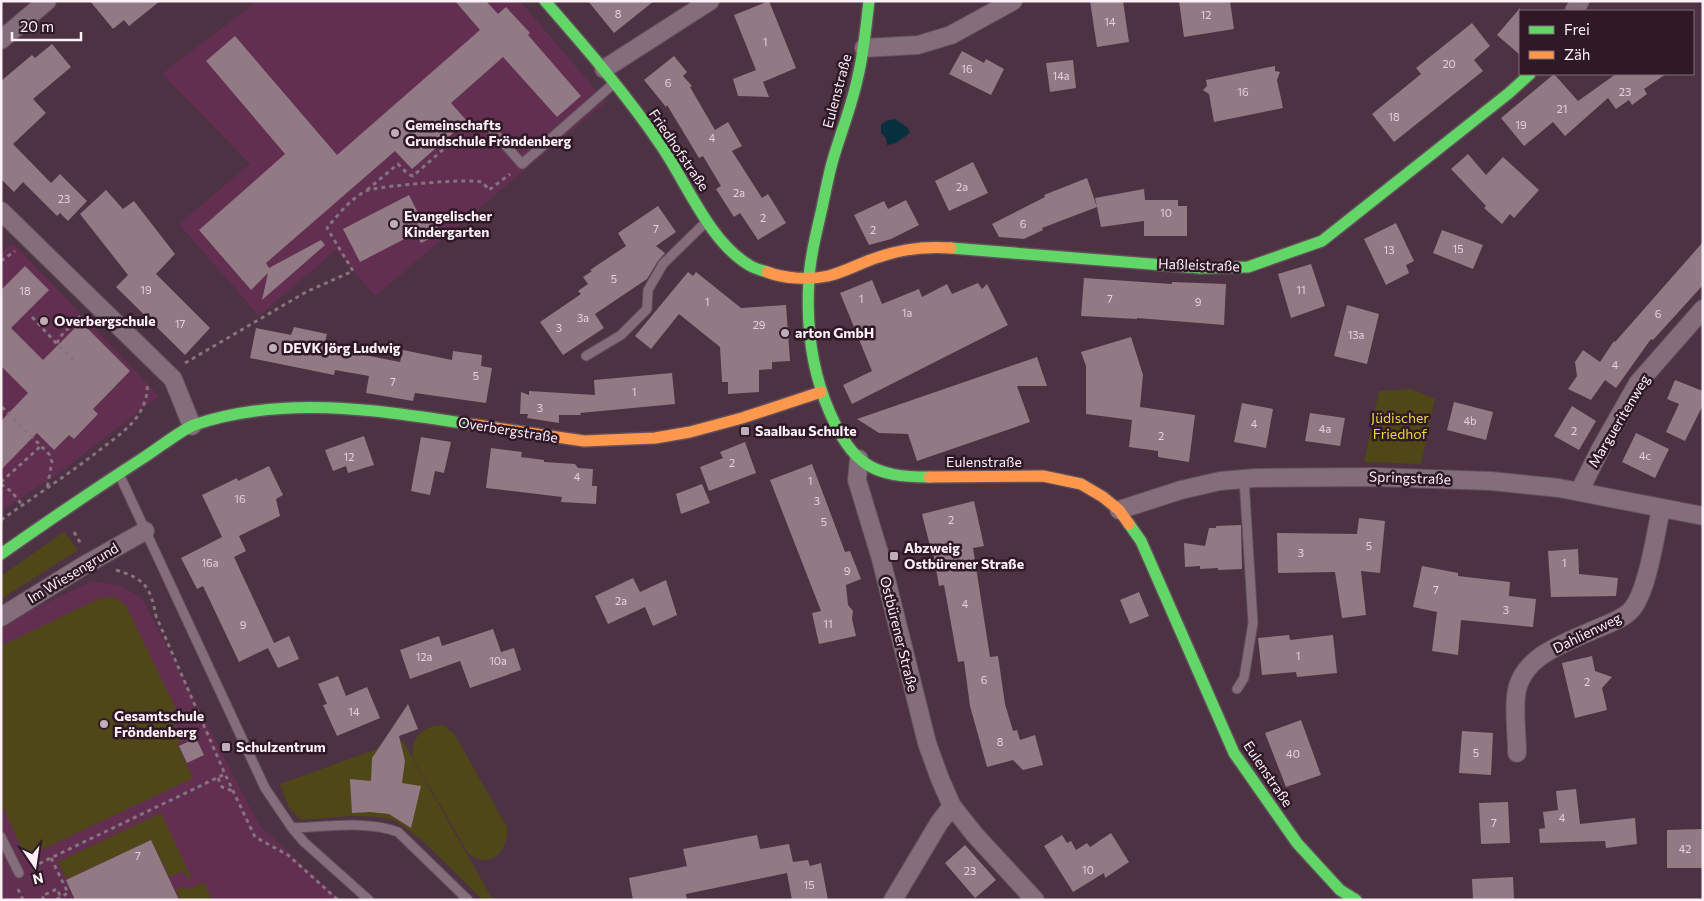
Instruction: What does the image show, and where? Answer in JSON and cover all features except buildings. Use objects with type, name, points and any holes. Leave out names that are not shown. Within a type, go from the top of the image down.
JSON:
[{"type":"street","points":[[1,40],[47,1]]},
{"type":"street","name":"Friedhofstraße","points":[[545,1],[604,69],[662,147],[707,221],[730,251],[750,266],[777,276],[809,278]]},
{"type":"street","points":[[604,69],[710,1]]},
{"type":"street","name":"Eulenstraße","points":[[869,1],[864,48],[858,78],[831,166],[809,278],[813,354],[821,392],[838,431],[859,459],[877,471],[911,478],[1043,476],[1080,484],[1103,496],[1120,510],[1141,541],[1234,754],[1297,843],[1340,890],[1356,900]]},
{"type":"street","points":[[864,48],[918,45],[951,35],[1012,1]]},
{"type":"street","name":"Haßleistraße","points":[[809,278],[828,276],[878,257],[907,250],[941,247],[1200,268],[1248,267],[1322,241],[1509,94],[1529,75]]},
{"type":"street","points":[[1,211],[173,379],[192,426]]},
{"type":"street","name":"Margueritenweg","points":[[1579,492],[1600,450],[1638,383],[1703,309]]},
{"type":"street","name":"Overbergstraße","points":[[119,473],[192,426],[245,412],[322,407],[387,412],[584,441],[655,438],[690,432],[821,392]]},
{"type":"street","name":"Ostbürener Straße","points":[[859,459],[857,480],[881,559],[927,743],[940,779],[952,806],[975,835],[1036,900]]},
{"type":"street","points":[[1,554],[119,473]]},
{"type":"street","name":"Springstraße","points":[[1120,510],[1181,490],[1220,481],[1374,477],[1481,480],[1579,492],[1703,516]]},
{"type":"street","name":"Dahlienweg","points":[[1517,753],[1516,695],[1522,675],[1537,659],[1553,648],[1631,611],[1641,596],[1661,508]]},
{"type":"street","name":"Im Wiesengrund","points":[[1,617],[87,563],[146,531]]},
{"type":"street","points":[[893,900],[939,823],[952,806]]},
{"type":"lane","points":[[487,124],[522,164],[614,84]]},
{"type":"lane","points":[[586,356],[621,335],[647,309],[648,290],[663,264],[707,221]]},
{"type":"lane","points":[[119,473],[265,788],[292,828],[304,842],[369,900]]},
{"type":"lane","points":[[1237,689],[1244,678],[1253,623],[1244,479]]},
{"type":"lane","points":[[292,828],[374,825],[398,832],[468,900]]},
{"type":"lane","points":[[1,837],[18,873]]},
{"type":"path","points":[[182,359],[186,363],[306,292],[353,270],[327,228],[343,209],[398,164],[408,174],[413,176],[473,124]]},
{"type":"path","points":[[367,190],[431,182],[466,180],[481,182],[489,190],[522,164]]},
{"type":"path","points":[[1,261],[17,250]]},
{"type":"path","points":[[57,344],[59,338],[83,313]]},
{"type":"path","points":[[32,317],[74,360]]},
{"type":"path","points":[[1,520],[87,459],[128,427],[137,417],[145,403],[148,390],[146,371],[141,366],[151,357]]},
{"type":"path","points":[[2,407],[49,454],[52,462],[46,488]]},
{"type":"path","points":[[22,505],[12,492],[1,483],[41,446]]},
{"type":"path","points":[[108,572],[116,570],[135,576],[146,586],[152,598],[156,616],[254,837],[288,855],[338,900]]},
{"type":"path","points":[[18,873],[225,774]]},
{"type":"path","points":[[218,778],[222,788],[233,791]]},
{"type":"path","points":[[51,858],[68,894],[55,900]]},
{"type":"path","points":[[44,900],[42,896],[57,889],[62,898]]},
{"type":"shaded area","name":"Gemeinschafts Grundschule Fröndenberg","points":[[257,1],[520,1],[606,102],[375,296],[336,250],[259,316],[179,224],[250,164],[162,74]]},
{"type":"shaded area","name":"Overbergschule","points":[[13,243],[159,396],[55,476],[1,511],[1,252]]},
{"type":"shaded area","name":"Gesamtschule Fröndenberg","points":[[92,581],[119,585],[142,598],[259,825],[341,900],[1,900],[1,624]]},
{"type":"green space","name":"Jüdischer Friedhof","points":[[1411,389],[1435,399],[1421,464],[1364,462],[1379,391]]},
{"type":"green space","points":[[64,532],[78,550],[1,599],[1,576]]},
{"type":"green space","points":[[115,597],[126,606],[176,709],[168,713],[181,741],[177,744],[193,778],[26,857],[1,803],[1,646],[100,598]]},
{"type":"green space","points":[[443,725],[455,735],[507,827],[505,844],[501,851],[491,859],[476,858],[468,853],[413,758],[414,744],[419,734],[429,728]]},
{"type":"green space","points":[[402,740],[493,900],[483,900],[423,841],[396,821],[378,817],[351,816],[301,820],[288,806],[280,784]]},
{"type":"green space","points":[[161,813],[191,877],[188,879],[183,871],[169,877],[151,840],[67,879],[58,862]]},
{"type":"green space","points":[[204,882],[212,900],[180,900],[176,890],[185,886],[187,890]]},
{"type":"water","points":[[895,119],[908,128],[910,133],[896,143],[887,145],[886,138],[881,133],[881,125],[886,121]]},
{"type":"traffic: fast","points":[[545,1],[635,109],[662,147],[700,211],[722,242],[749,265],[767,272]]},
{"type":"traffic: fast","points":[[869,1],[858,76],[853,98],[835,152],[811,261],[808,313],[812,348],[824,397],[830,413],[847,445],[867,464],[879,470],[893,474],[929,477]]},
{"type":"traffic: fast","points":[[951,248],[1200,268],[1248,267],[1322,241],[1509,93],[1529,75]]},
{"type":"traffic: fast","points":[[1,554],[182,431],[194,425],[228,416],[263,410],[299,408],[370,411],[476,425]]},
{"type":"traffic: fast","points":[[1129,524],[1141,541],[1234,753],[1297,843],[1340,890],[1356,900]]},
{"type":"traffic: slow","points":[[767,272],[789,277],[821,277],[896,252],[932,247],[951,248]]},
{"type":"traffic: slow","points":[[476,425],[584,441],[655,438],[690,432],[742,418],[821,392]]},
{"type":"traffic: slow","points":[[929,477],[1043,476],[1081,484],[1103,497],[1119,510],[1129,524]]},
{"type":"place","name":"Gemeinschafts Grundschule Fröndenberg","points":[[395,133]]},
{"type":"place","name":"Evangelischer Kindergarten","points":[[394,224]]},
{"type":"place","name":"Overbergschule","points":[[44,321]]},
{"type":"place","name":"arton GmbH","points":[[785,333]]},
{"type":"place","name":"DEVK Jörg Ludwig","points":[[273,348]]},
{"type":"place","name":"Saalbau Schulte","points":[[745,431]]},
{"type":"place","name":"Abzweig Ostbürener Straße","points":[[894,556]]},
{"type":"place","name":"Gesamtschule Fröndenberg","points":[[104,724]]},
{"type":"place","name":"Schulzentrum","points":[[226,747]]}]
